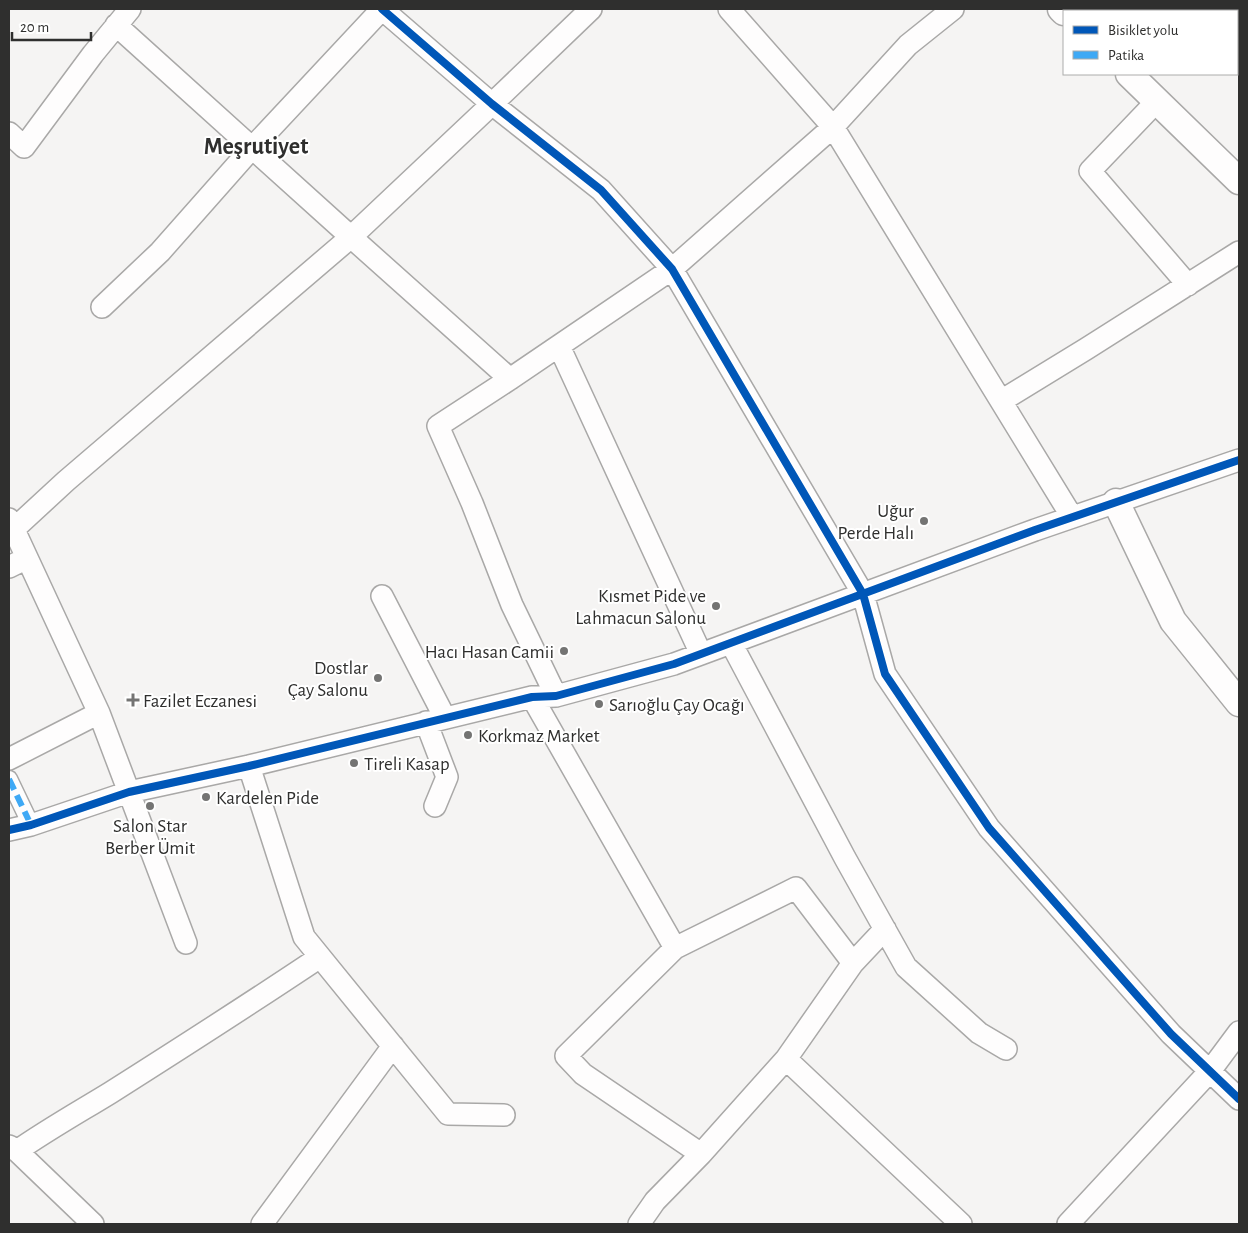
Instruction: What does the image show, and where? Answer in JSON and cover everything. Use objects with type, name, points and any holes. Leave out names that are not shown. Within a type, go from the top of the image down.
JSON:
[{"type":"street","points":[[9,133],[24,147],[93,54],[130,9]]},
{"type":"street","points":[[102,308],[160,252],[252,148],[382,9],[492,104],[601,190],[672,269],[862,594],[885,674],[989,828],[1171,1034],[1239,1099]]},
{"type":"street","points":[[186,943],[99,714],[18,563],[11,524],[66,480],[350,237],[591,9]]},
{"type":"street","points":[[729,9],[833,127],[1072,517]]},
{"type":"street","points":[[556,696],[512,605],[472,503],[438,426],[672,269],[833,127],[908,45],[953,9]]},
{"type":"street","points":[[116,25],[510,379]]},
{"type":"street","points":[[1130,75],[1239,181]]},
{"type":"street","points":[[1157,101],[1090,171],[1188,285]]},
{"type":"street","points":[[1001,401],[1239,252]]},
{"type":"street","points":[[559,346],[701,654]]},
{"type":"street","points":[[9,830],[129,792],[249,766],[532,696],[556,696],[674,664],[1035,530],[1239,460]]},
{"type":"street","points":[[1116,502],[1173,621],[1239,703]]},
{"type":"street","points":[[382,596],[435,720],[447,777],[435,806]]},
{"type":"street","points":[[732,643],[840,850],[906,967],[979,1033],[1006,1049]]},
{"type":"street","points":[[532,696],[675,948]]},
{"type":"street","points":[[9,758],[99,714]]},
{"type":"street","points":[[249,766],[304,937],[448,1114],[504,1115]]},
{"type":"street","points":[[9,780],[31,824]]},
{"type":"street","points":[[701,1154],[583,1074],[566,1056],[675,948],[796,888],[853,963]]},
{"type":"street","points":[[639,1224],[655,1201],[701,1154],[786,1059],[853,963],[885,929]]},
{"type":"street","points":[[93,1224],[13,1148],[43,1133],[109,1093],[246,1006],[320,956]]},
{"type":"street","points":[[1068,1224],[1210,1071],[1239,1032]]},
{"type":"street","points":[[262,1224],[393,1046]]},
{"type":"street","points":[[786,1059],[961,1224]]},
{"type":"marked path","points":[[9,779],[31,825]]},
{"type":"cycle path","points":[[382,9],[492,104],[601,190],[672,269],[863,594],[885,674],[989,828],[1171,1034],[1239,1099]]},
{"type":"cycle path","points":[[9,830],[31,825],[129,792],[249,766],[532,697],[556,696],[674,664],[1035,530],[1239,460]]},
{"type":"place","name":"Uğur Perde Halı","points":[[924,521]]},
{"type":"place","name":"Kısmet Pide ve Lahmacun Salonu","points":[[716,606]]},
{"type":"place","name":"Hacı Hasan Camii","points":[[564,651]]},
{"type":"place","name":"Dostlar Çay Salonu","points":[[378,678]]},
{"type":"place","name":"Fazilet Eczanesi","points":[[133,700]]},
{"type":"place","name":"Sarıoğlu Çay Ocağı","points":[[599,704]]},
{"type":"place","name":"Korkmaz Market","points":[[468,735]]},
{"type":"place","name":"Tireli Kasap","points":[[354,763]]},
{"type":"place","name":"Kardelen Pide","points":[[206,797]]},
{"type":"place","name":"Salon Star Berber Ümit","points":[[150,806]]},
{"type":"district","name":"Meşrutiyet","points":[[256,146]]}]
